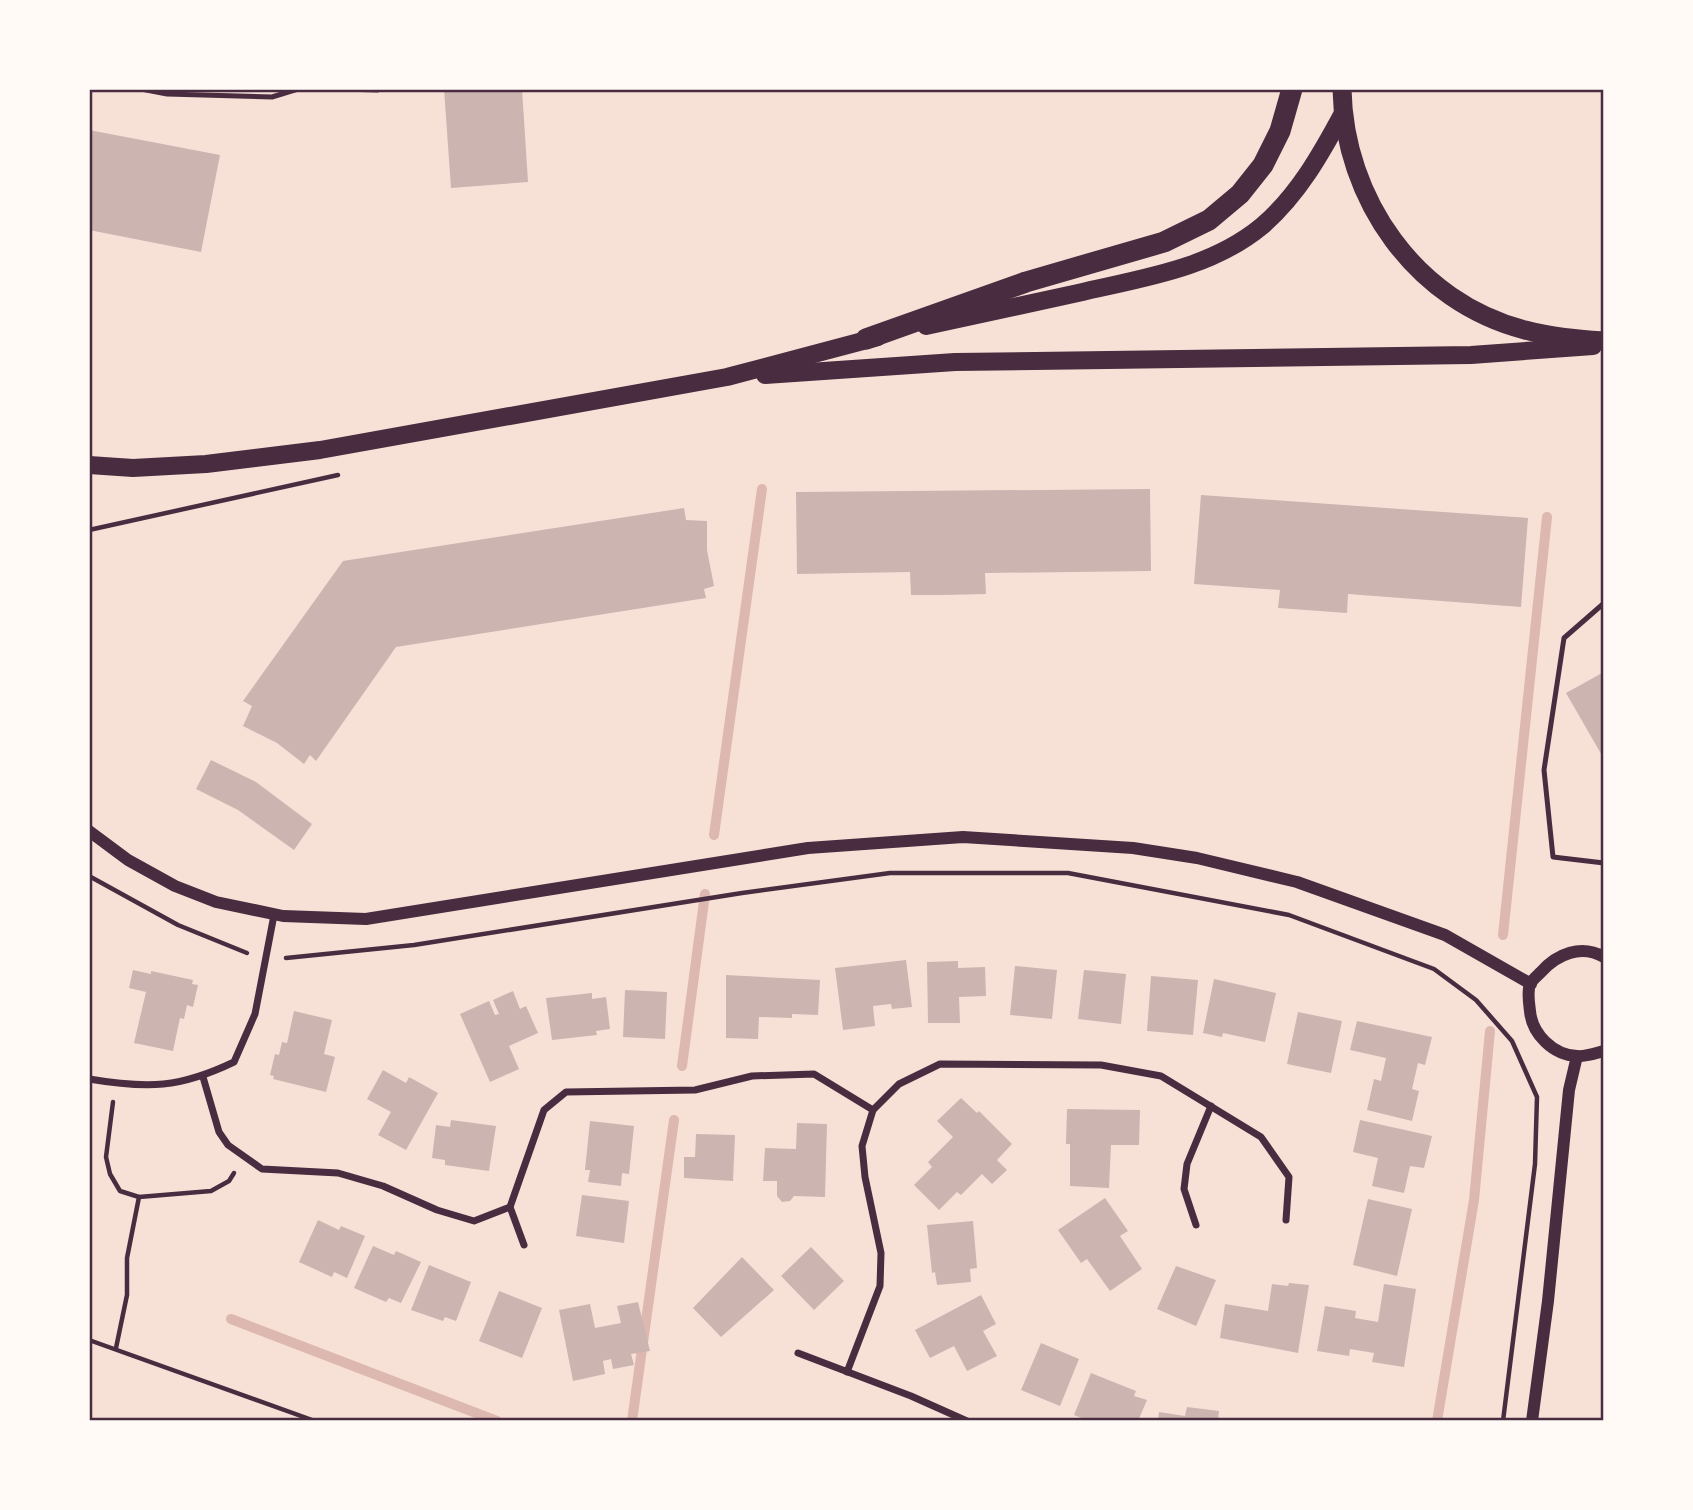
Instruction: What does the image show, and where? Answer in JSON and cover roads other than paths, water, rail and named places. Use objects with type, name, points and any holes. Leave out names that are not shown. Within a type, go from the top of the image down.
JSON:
[{"type":"highway","points":[[866,339],[1026,282],[1164,242],[1209,220],[1240,194],[1263,165],[1280,131],[1292,89]]},
{"type":"highway","points":[[1342,89],[1349,153],[1363,191],[1380,224],[1402,253],[1428,279],[1489,318],[1523,330],[1604,343]]},
{"type":"main road","points":[[89,465],[134,468],[258,459],[320,450],[727,377],[866,339],[1181,270],[1226,250],[1262,226],[1294,192],[1320,157],[1343,113]]},
{"type":"main road","points":[[727,377],[955,362],[1471,355],[1604,343]]},
{"type":"main road","points":[[89,478],[134,468]]},
{"type":"street","points":[[89,831],[128,860],[174,886],[216,902],[274,915],[366,919],[808,848],[963,836],[1133,848],[1197,858],[1297,882],[1445,935],[1531,984]]},
{"type":"street","points":[[89,1079],[167,1085],[203,1077],[234,1062],[255,1014],[274,915]]},
{"type":"street","points":[[1604,957],[1596,953],[1572,952],[1553,959],[1531,984],[1531,1018],[1536,1031],[1548,1045],[1559,1052],[1577,1056],[1604,1051]]},
{"type":"street","points":[[1532,1421],[1548,1301],[1569,1090],[1577,1056]]},
{"type":"street","points":[[847,1372],[880,1286],[881,1252],[865,1177],[862,1146],[873,1110],[899,1084],[940,1065],[1101,1065],[1161,1076],[1261,1137],[1289,1177],[1286,1220]]},
{"type":"street","points":[[524,1245],[510,1207],[544,1110],[566,1092],[695,1090],[752,1076],[814,1074],[873,1110]]},
{"type":"street","points":[[203,1077],[219,1132],[228,1145],[262,1169],[338,1173],[383,1186],[437,1210],[474,1221],[510,1207]]},
{"type":"street","points":[[1196,1225],[1184,1189],[1187,1164],[1211,1106]]},
{"type":"street","points":[[798,1353],[911,1396],[967,1421]]},
{"type":"lane","points":[[141,89],[167,94],[272,97],[298,89]]},
{"type":"lane","points":[[342,89],[378,90]]},
{"type":"lane","points":[[1603,604],[1564,638],[1545,770],[1553,857],[1604,863]]},
{"type":"waterway","points":[[714,835],[762,489]]},
{"type":"waterway","points":[[1503,935],[1547,517]]},
{"type":"waterway","points":[[682,1066],[705,894]]},
{"type":"waterway","points":[[1437,1421],[1474,1200],[1490,1031]]},
{"type":"waterway","points":[[632,1421],[674,1120]]},
{"type":"waterway","points":[[231,1319],[497,1421]]}]
